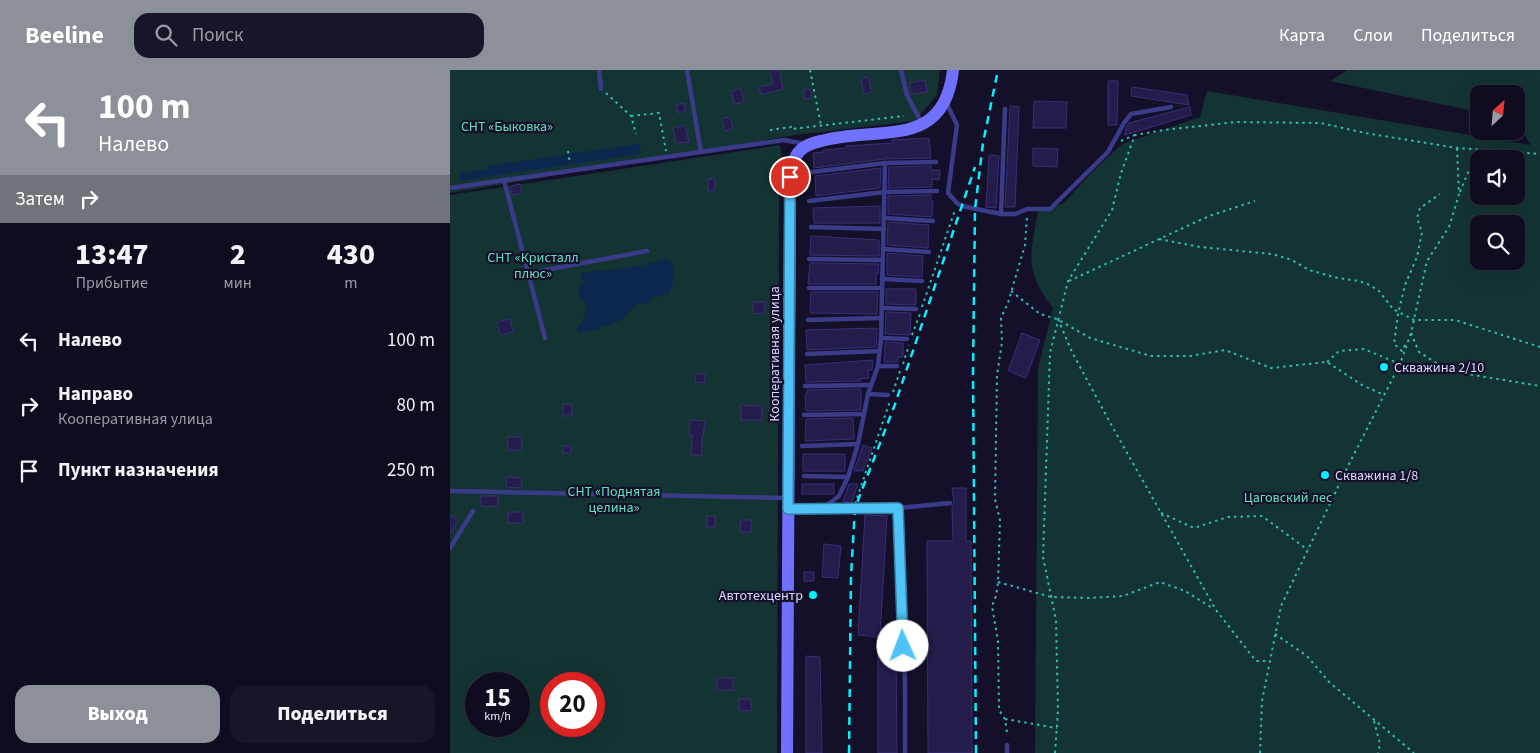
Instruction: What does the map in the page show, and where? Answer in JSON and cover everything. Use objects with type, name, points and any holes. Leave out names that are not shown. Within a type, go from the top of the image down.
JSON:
[{"type":"main road","points":[[807,145],[837,136],[908,130],[923,125],[935,116],[946,101],[951,87],[953,70]]},
{"type":"main road","name":"Кооперативная улица","points":[[787,753],[790,177],[796,155],[807,145]]},
{"type":"lane","points":[[599,70],[601,89]]},
{"type":"lane","points":[[687,70],[701,152]]},
{"type":"lane","points":[[901,70],[907,95],[923,125]]},
{"type":"lane","points":[[946,101],[957,125],[948,193],[957,204],[962,206],[1001,214],[1015,214],[1027,209],[1050,209],[1098,164],[1112,146],[1131,114],[1171,107]]},
{"type":"lane","points":[[1001,214],[1005,109]]},
{"type":"lane","points":[[450,188],[784,140],[807,145]]},
{"type":"lane","points":[[812,172],[885,163],[936,162]]},
{"type":"lane","points":[[823,508],[840,496],[848,477],[858,444],[868,394],[878,366],[881,338],[885,163]]},
{"type":"lane","points":[[504,180],[546,338]]},
{"type":"lane","points":[[809,201],[884,192],[937,191]]},
{"type":"lane","points":[[884,218],[933,221]]},
{"type":"lane","points":[[811,228],[884,229]]},
{"type":"lane","points":[[883,249],[929,252]]},
{"type":"lane","points":[[528,274],[647,251]]},
{"type":"lane","points":[[810,259],[883,260]]},
{"type":"lane","points":[[882,279],[922,281]]},
{"type":"lane","points":[[809,288],[882,288]]},
{"type":"lane","points":[[882,308],[916,309]]},
{"type":"lane","points":[[808,320],[881,318]]},
{"type":"lane","points":[[881,338],[907,339]]},
{"type":"lane","points":[[807,354],[880,351]]},
{"type":"lane","points":[[878,366],[897,366]]},
{"type":"lane","points":[[805,386],[871,384]]},
{"type":"lane","points":[[868,394],[888,394]]},
{"type":"lane","points":[[804,415],[863,414]]},
{"type":"lane","points":[[802,446],[858,444]]},
{"type":"lane","points":[[804,476],[848,477]]},
{"type":"lane","points":[[450,490],[788,503],[823,508],[898,508],[950,503]]},
{"type":"lane","points":[[898,508],[905,683],[905,753]]},
{"type":"lane","points":[[450,548],[473,511]]},
{"type":"lane","points":[[1007,745],[1007,753]]},
{"type":"path","points":[[810,70],[821,125]]},
{"type":"path","points":[[601,89],[631,116],[636,134]]},
{"type":"path","points":[[631,116],[660,113],[667,156]]},
{"type":"path","points":[[770,130],[904,116]]},
{"type":"path","points":[[1112,146],[1135,135],[1236,122],[1321,124],[1457,148],[1540,154]]},
{"type":"path","points":[[1055,753],[1058,710],[1056,620],[1042,557],[1050,353],[1068,281],[1112,210],[1121,173],[1135,135]]},
{"type":"path","points":[[1260,753],[1262,701],[1281,606],[1348,466],[1400,364],[1411,333],[1426,261],[1449,227],[1458,194],[1457,148]]},
{"type":"path","points":[[1458,194],[1477,149]]},
{"type":"path","points":[[568,151],[571,166]]},
{"type":"path","points":[[1409,338],[1402,351],[1394,344],[1399,311],[1406,284],[1417,257],[1422,232],[1417,218],[1420,208],[1440,194]]},
{"type":"path","points":[[1068,281],[1209,216],[1255,201]]},
{"type":"path","points":[[854,508],[957,204]]},
{"type":"path","points":[[1007,732],[1005,719],[1000,710],[998,641],[992,606],[998,582],[1000,520],[994,499],[997,376],[1002,335],[1001,318],[1012,291],[1025,245],[1028,229],[1027,209]]},
{"type":"path","points":[[1159,240],[1200,247],[1272,254],[1292,260],[1316,272],[1370,285],[1379,291],[1393,309],[1414,320],[1455,320],[1540,347]]},
{"type":"path","points":[[1012,291],[1040,314],[1058,319],[1090,338],[1152,356],[1190,356],[1225,350],[1271,368],[1327,362],[1339,351],[1364,349],[1400,364]]},
{"type":"path","points":[[1058,319],[1086,377],[1216,610],[1256,662],[1270,661]]},
{"type":"path","points":[[1411,333],[1419,352],[1449,370],[1540,386]]},
{"type":"path","points":[[1327,362],[1341,372],[1384,395]]},
{"type":"path","points":[[1161,513],[1194,528],[1228,517],[1262,516],[1308,550]]},
{"type":"path","points":[[998,582],[1051,597],[1088,598],[1123,596],[1160,582],[1185,591],[1216,610]]},
{"type":"path","points":[[1275,634],[1307,656],[1329,682],[1414,753]]},
{"type":"path","points":[[1005,719],[1057,728]]},
{"type":"path","points":[[1374,720],[1380,744],[1378,753]]},
{"type":"green space","name":"СНТ «Быковка»","points":[[450,70],[940,70],[937,95],[915,121],[795,135],[450,193]]},
{"type":"green space","name":"Цаговский лес","points":[[1348,70],[1540,70],[1540,753],[1035,753],[1038,368],[1053,308],[1033,273],[1032,252],[1038,212],[1064,203],[1091,173],[1122,144],[1200,117],[1207,91],[1470,135],[1470,140],[1501,140],[1531,145],[1525,136],[1525,85],[1470,85],[1470,110],[1330,81]]},
{"type":"green space","name":"СНТ «Поднятая целина»","points":[[780,145],[784,168],[779,186],[777,753],[450,753],[450,195]]},
{"type":"water","points":[[639,144],[641,154],[460,181],[459,173],[488,169],[488,166]]},
{"type":"water","points":[[667,259],[673,265],[673,283],[669,293],[651,298],[648,303],[637,304],[621,320],[604,327],[579,333],[576,329],[583,320],[586,303],[580,299],[578,289],[584,281],[580,278],[582,273],[636,266]]},
{"type":"building","points":[[770,70],[779,70],[783,89],[761,95],[759,87],[773,84]]},
{"type":"building","points":[[868,77],[872,92],[864,94],[861,79]]},
{"type":"building","points":[[925,80],[927,92],[911,94],[909,83]]},
{"type":"building","points":[[1108,81],[1118,81],[1117,125],[1108,125]]},
{"type":"building","points":[[1132,87],[1187,95],[1189,105],[1131,96]]},
{"type":"building","points":[[741,89],[744,102],[734,104],[731,91]]},
{"type":"building","points":[[810,89],[812,98],[805,99],[803,90]]},
{"type":"building","points":[[1034,101],[1067,102],[1066,128],[1033,128]]},
{"type":"building","points":[[684,103],[685,111],[678,113],[676,105]]},
{"type":"building","points":[[1010,106],[1019,107],[1015,207],[1005,207]]},
{"type":"building","points":[[1190,107],[1191,115],[1125,135],[1129,123]]},
{"type":"building","points":[[730,117],[733,129],[725,131],[722,119]]},
{"type":"building","points":[[685,125],[689,142],[676,143],[673,128]]},
{"type":"building","points":[[929,138],[931,158],[884,159],[814,168],[813,153],[823,152],[823,150],[846,148],[846,146],[892,143],[892,140]]},
{"type":"building","points":[[1033,148],[1058,149],[1057,167],[1033,166]]},
{"type":"building","points":[[989,155],[999,156],[996,208],[986,207]]},
{"type":"building","points":[[931,166],[931,170],[940,170],[939,180],[932,179],[932,187],[888,188],[889,167]]},
{"type":"building","points":[[881,168],[880,188],[816,196],[815,176]]},
{"type":"building","points":[[708,179],[715,179],[715,190],[708,191]]},
{"type":"building","points":[[520,184],[522,193],[512,195],[510,186]]},
{"type":"building","points":[[931,195],[931,201],[933,201],[932,217],[888,214],[888,196]]},
{"type":"building","points":[[880,206],[880,223],[814,223],[813,208]]},
{"type":"building","points":[[888,222],[929,225],[928,248],[887,245]]},
{"type":"building","points":[[811,236],[879,240],[879,256],[810,255]]},
{"type":"building","points":[[887,253],[923,256],[922,277],[887,275]]},
{"type":"building","points":[[810,263],[879,264],[876,284],[808,284]]},
{"type":"building","points":[[886,289],[916,289],[916,305],[886,304]]},
{"type":"building","points":[[811,292],[878,292],[877,314],[810,313]]},
{"type":"building","points":[[753,302],[765,302],[764,314],[753,313]]},
{"type":"building","points":[[886,312],[911,313],[910,335],[885,334]]},
{"type":"building","points":[[510,319],[513,332],[500,335],[497,322]]},
{"type":"building","points":[[877,328],[876,347],[807,350],[806,330]]},
{"type":"building","points":[[1022,333],[1040,340],[1026,378],[1008,371]]},
{"type":"building","points":[[885,342],[903,343],[903,357],[898,357],[898,362],[884,362]]},
{"type":"building","points":[[873,360],[872,370],[868,370],[869,378],[860,379],[860,381],[806,382],[805,365]]},
{"type":"building","points":[[696,374],[705,374],[704,383],[695,382]]},
{"type":"building","points":[[861,389],[861,410],[806,411],[805,394],[807,394],[807,390]]},
{"type":"building","points":[[563,404],[572,405],[572,416],[563,416]]},
{"type":"building","points":[[741,405],[762,406],[762,420],[741,420]]},
{"type":"building","points":[[853,418],[854,439],[805,441],[806,419]]},
{"type":"building","points":[[690,420],[705,421],[702,437],[702,455],[691,455],[692,435],[689,435]]},
{"type":"building","points":[[507,437],[521,437],[522,450],[508,450]]},
{"type":"building","points":[[863,445],[872,448],[863,471],[854,471]]},
{"type":"building","points":[[563,446],[571,446],[571,453],[563,453]]},
{"type":"building","points":[[803,454],[845,454],[845,471],[803,471]]},
{"type":"building","points":[[507,477],[522,478],[521,488],[506,487]]},
{"type":"building","points":[[802,484],[834,484],[834,494],[802,494]]},
{"type":"building","points":[[849,484],[858,484],[851,504],[843,501]]},
{"type":"building","points":[[952,488],[966,488],[966,541],[971,541],[972,753],[928,753],[927,541],[953,541],[952,506],[954,503]]},
{"type":"building","points":[[481,496],[498,496],[498,507],[481,506]]},
{"type":"building","points":[[508,512],[523,512],[523,523],[508,523]]},
{"type":"building","points":[[450,515],[458,520],[450,534]]},
{"type":"building","points":[[865,515],[887,516],[880,637],[858,635]]},
{"type":"building","points":[[707,516],[715,516],[715,527],[707,527]]},
{"type":"building","points":[[741,520],[751,520],[751,532],[740,532]]},
{"type":"building","points":[[824,544],[841,546],[838,578],[822,577]]},
{"type":"building","points":[[804,572],[814,572],[814,581],[804,581]]},
{"type":"building","points":[[878,650],[896,650],[897,753],[878,753]]},
{"type":"building","points":[[806,656],[820,657],[822,753],[806,753]]},
{"type":"building","points":[[717,678],[733,678],[733,690],[717,690]]},
{"type":"building","points":[[739,699],[751,699],[751,711],[739,710]]},
{"type":"railway","points":[[976,753],[973,374],[975,209],[983,143],[998,70]]},
{"type":"railway","points":[[849,753],[851,576],[855,508],[894,407],[975,167]]},
{"type":"place","name":"Скважина 2/10","points":[[1384,367]]},
{"type":"place","name":"Скважина 1/8","points":[[1325,475]]},
{"type":"place","name":"Автотехцентр","points":[[813,595]]},
{"type":"route","points":[[790,177],[788,509],[898,508],[903,646]]},
{"type":"park label","name":"СНТ «Кристалл плюс»","points":[[533,266]]}]
